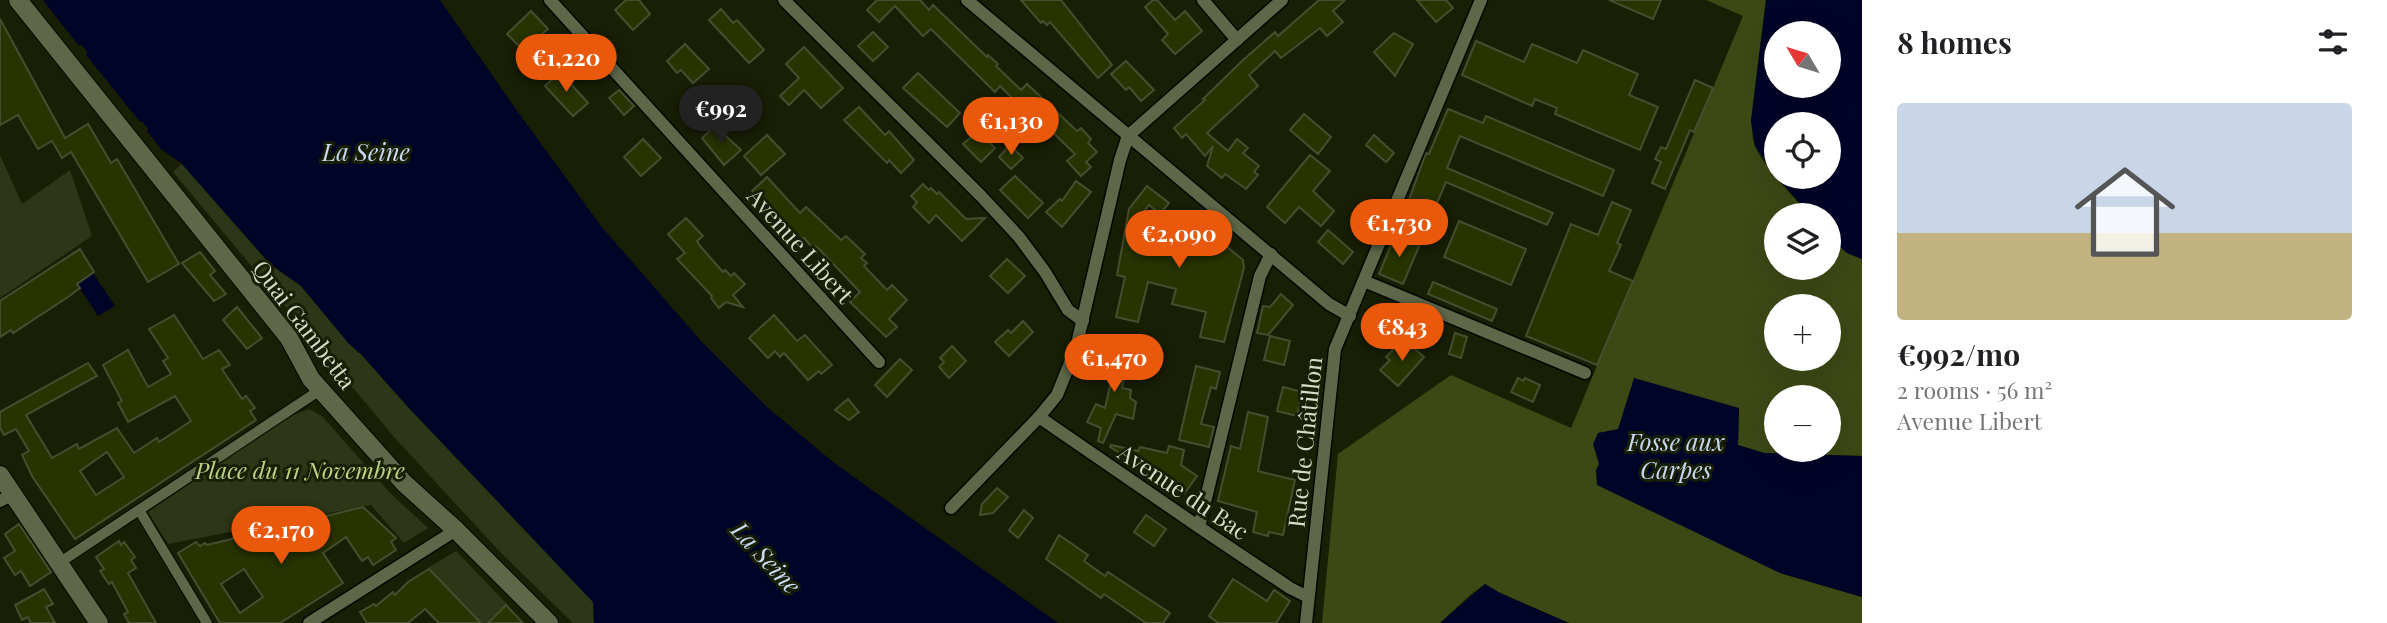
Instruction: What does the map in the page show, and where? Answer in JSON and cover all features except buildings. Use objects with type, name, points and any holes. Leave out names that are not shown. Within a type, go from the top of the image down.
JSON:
[{"type":"main road","name":"Quai Gambetta","points":[[18,0],[289,338],[320,390],[404,483],[456,530],[549,623]]},
{"type":"main road","points":[[0,475],[6,497],[59,563],[99,623]]},
{"type":"street","name":"Avenue Libert","points":[[551,0],[880,362]]},
{"type":"street","points":[[784,0],[981,196],[1019,237],[1068,310],[1083,321]]},
{"type":"street","points":[[967,0],[1329,304],[1350,316]]},
{"type":"street","points":[[1203,0],[1237,40]]},
{"type":"street","points":[[951,508],[1057,395],[1083,321],[1120,160],[1128,136],[1282,0]]},
{"type":"street","name":"Rue de Châtillon","points":[[1306,623],[1335,349],[1481,0]]},
{"type":"street","points":[[1199,527],[1260,276],[1272,254]]},
{"type":"street","points":[[1364,281],[1585,373]]},
{"type":"street","points":[[59,563],[320,390]]},
{"type":"street","name":"Avenue du Bac","points":[[1039,417],[1290,588],[1308,597]]},
{"type":"street","points":[[139,510],[206,623]]},
{"type":"street","points":[[309,623],[456,530]]},
{"type":"green space","points":[[1706,0],[1766,0],[1751,120],[1753,140],[1764,161],[1764,189],[1786,189],[1799,203],[1764,203],[1764,280],[1841,280],[1841,248],[1862,259],[1862,456],[1841,455],[1841,385],[1764,385],[1764,453],[1738,445],[1739,408],[1599,433],[1780,573],[1862,597],[1862,623],[1569,623],[1485,584],[1440,623],[1322,623],[1338,454],[1451,375],[1571,428],[1743,16]]},
{"type":"green space","points":[[0,155],[22,204],[70,170],[92,236],[0,298]]},
{"type":"green space","points":[[182,164],[270,264],[301,286],[358,353],[593,602],[594,623],[573,623],[502,554],[394,437],[173,172]]},
{"type":"green space","name":"Place du 11 Novembre","points":[[309,409],[322,416],[390,493],[428,528],[404,543],[371,505],[168,544],[148,512],[291,416]]},
{"type":"green space","points":[[456,551],[507,604],[488,623],[481,623],[428,568]]},
{"type":"water","name":"La Seine","points":[[43,0],[440,0],[601,226],[701,341],[767,407],[833,462],[1058,623],[594,623],[593,602],[349,344],[301,286],[270,264],[181,163],[161,149],[142,121],[140,122],[86,55],[88,53],[81,44],[79,46]]},
{"type":"water","points":[[1766,0],[1862,0],[1862,259],[1841,248],[1841,203],[1800,203],[1787,189],[1841,189],[1841,112],[1764,112],[1764,159],[1755,146],[1751,121]]},
{"type":"water","points":[[93,273],[115,306],[98,316],[77,284]]},
{"type":"water","name":"Fosse aux Carpes","points":[[1634,378],[1739,408],[1738,445],[1764,453],[1764,462],[1841,462],[1841,455],[1862,456],[1862,597],[1780,573],[1597,485],[1596,470],[1599,464],[1593,444],[1598,433],[1618,429]]},
{"type":"water","points":[[1485,584],[1500,593],[1569,623],[1440,623]]}]
